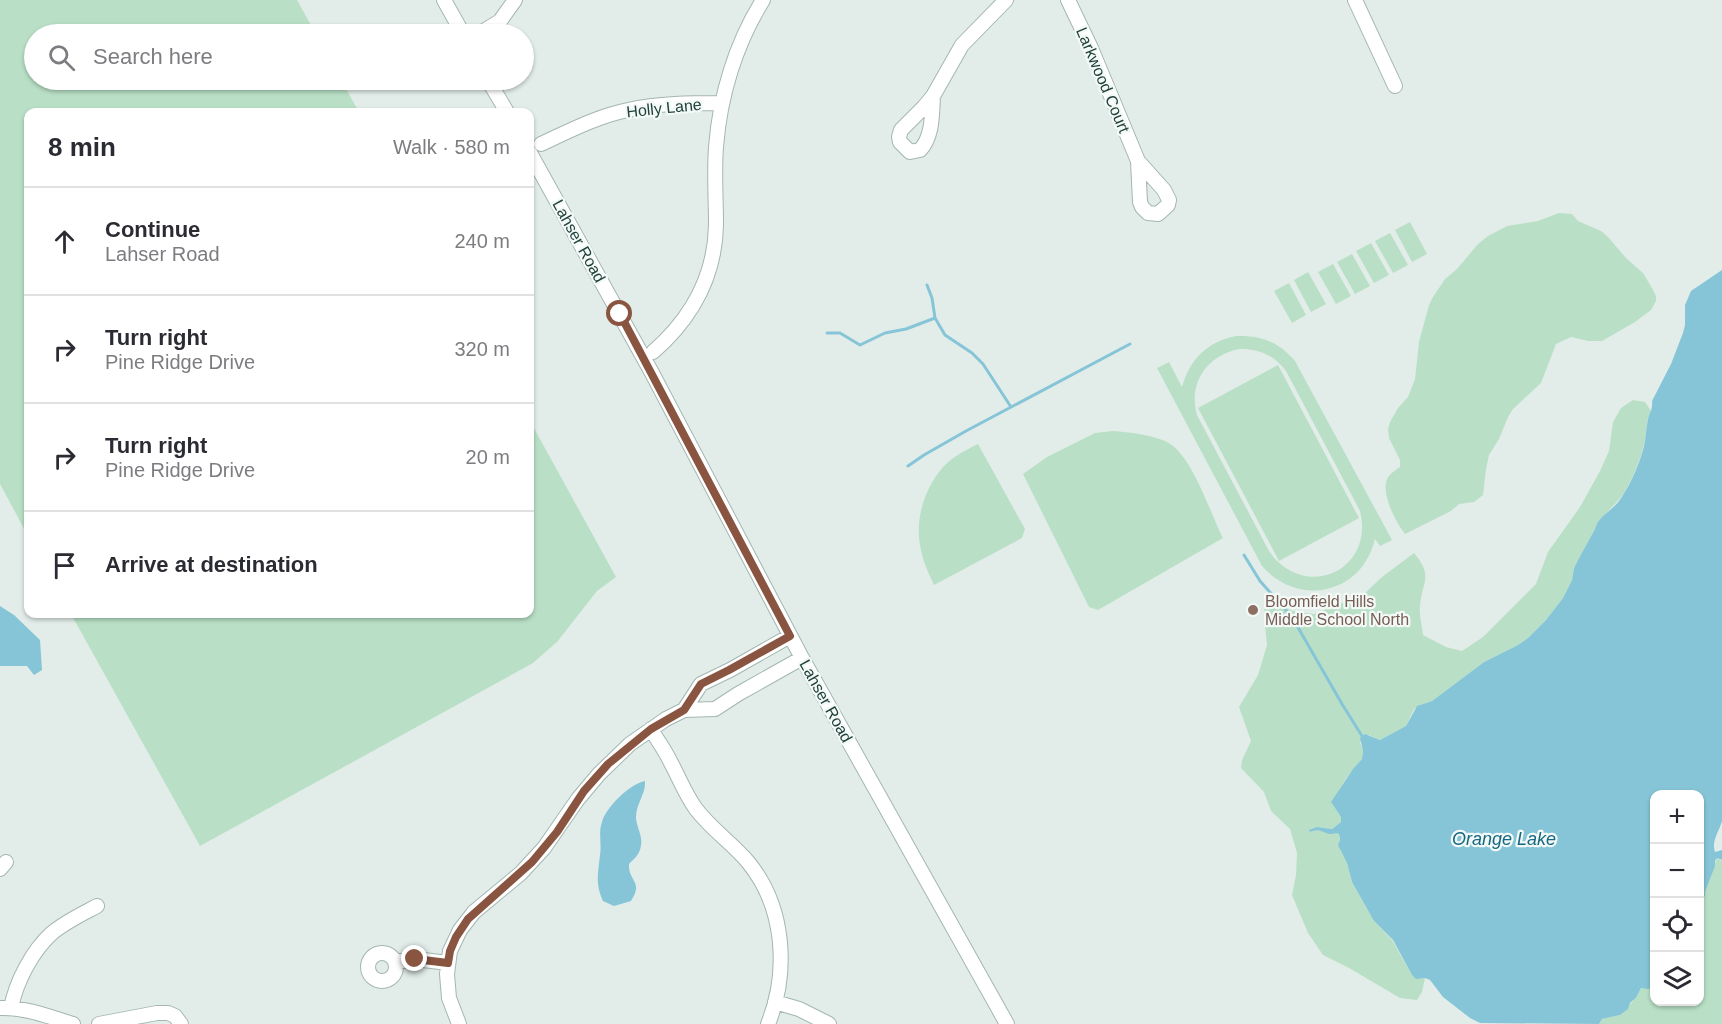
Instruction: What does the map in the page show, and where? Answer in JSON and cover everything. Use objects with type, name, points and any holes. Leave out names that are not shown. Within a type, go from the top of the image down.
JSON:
[{"type":"street","points":[[444,0],[457,24]]},
{"type":"street","points":[[495,24],[500,21],[515,0]]},
{"type":"street","points":[[653,352],[693,306],[704,287],[711,268],[716,226],[716,147],[722,103],[743,38],[764,0]]},
{"type":"street","points":[[933,96],[962,45],[1006,0]]},
{"type":"street","name":"Larkwood Court","points":[[1068,0],[1091,48],[1138,161]]},
{"type":"street","points":[[1355,0],[1395,86]]},
{"type":"street","points":[[494,90],[505,108]]},
{"type":"street","name":"Holly Lane","points":[[541,144],[601,118],[626,110],[675,103],[722,103]]},
{"type":"street","name":"Lahser Road","points":[[534,160],[652,373],[802,658],[1007,1024]]},
{"type":"street","points":[[459,1024],[449,998],[447,974],[450,951],[468,919],[532,862],[557,832],[584,791],[624,749],[651,729],[684,710],[701,684],[790,636]]},
{"type":"street","points":[[684,710],[715,709],[802,658]]},
{"type":"street","points":[[651,729],[669,757],[679,782],[691,802],[704,819],[750,864],[767,894],[775,917],[781,951],[776,1002],[768,1024]]},
{"type":"street","points":[[73,1024],[30,1011],[6,1008],[40,946],[60,928],[97,906]]},
{"type":"street","points":[[396,963],[415,959],[448,963]]},
{"type":"street","points":[[776,1002],[799,1009],[829,1024]]},
{"type":"street","points":[[99,1024],[164,1013],[174,1016],[181,1024]]},
{"type":"green space","points":[[0,0],[297,0],[310,24],[24,24],[24,90],[347,90],[357,108],[24,108],[24,529],[0,484]]},
{"type":"green space","points":[[1559,213],[1572,214],[1578,221],[1601,231],[1608,237],[1643,273],[1656,296],[1656,301],[1651,310],[1635,322],[1602,341],[1571,337],[1556,344],[1541,383],[1513,409],[1489,455],[1483,495],[1474,502],[1459,504],[1451,511],[1405,534],[1393,514],[1387,497],[1386,482],[1390,475],[1400,467],[1400,460],[1389,438],[1388,429],[1398,408],[1408,397],[1415,379],[1419,342],[1429,305],[1445,279],[1488,236],[1507,226],[1538,221]]},
{"type":"green space","points":[[1410,222],[1427,254],[1412,262],[1395,230]]},
{"type":"green space","points":[[1390,233],[1408,265],[1393,273],[1375,241]]},
{"type":"green space","points":[[1371,243],[1389,275],[1374,283],[1356,251]]},
{"type":"green space","points":[[1352,254],[1370,286],[1355,294],[1337,262]]},
{"type":"green space","points":[[1333,264],[1351,296],[1336,304],[1318,272]]},
{"type":"green space","points":[[1308,272],[1326,304],[1311,312],[1294,280]]},
{"type":"green space","points":[[1289,283],[1306,315],[1292,323],[1274,291]]},
{"type":"green space","points":[[1236,336],[1261,338],[1276,344],[1295,361],[1392,540],[1380,546],[1375,539],[1368,558],[1357,572],[1343,583],[1327,589],[1311,590],[1293,587],[1277,579],[1262,566],[1157,368],[1169,362],[1182,387],[1190,368],[1201,353],[1208,347]],"holes":[[[1247,349],[1271,357],[1286,371],[1360,511],[1362,532],[1357,550],[1347,563],[1333,573],[1317,577],[1300,575],[1284,566],[1269,551],[1197,415],[1195,392],[1203,372],[1218,357],[1228,352]]]},
{"type":"green space","points":[[1278,365],[1359,518],[1279,561],[1198,408]]},
{"type":"green space","points":[[1633,400],[1645,402],[1651,411],[1640,458],[1624,494],[1597,524],[1574,568],[1572,580],[1563,598],[1528,638],[1484,662],[1432,701],[1414,709],[1406,726],[1380,740],[1369,735],[1360,742],[1363,751],[1362,759],[1347,777],[1333,805],[1341,817],[1341,822],[1332,829],[1317,827],[1310,832],[1339,834],[1341,851],[1352,882],[1374,921],[1392,940],[1412,975],[1416,978],[1425,978],[1422,992],[1417,1000],[1400,998],[1323,955],[1308,933],[1292,895],[1297,853],[1290,829],[1271,811],[1264,792],[1241,768],[1242,760],[1251,741],[1239,707],[1258,675],[1267,645],[1265,602],[1273,602],[1293,611],[1314,614],[1363,595],[1382,577],[1414,553],[1424,568],[1425,574],[1420,609],[1423,635],[1446,647],[1462,651],[1483,637],[1536,584],[1548,552],[1580,507],[1600,471],[1609,451],[1613,422],[1621,408]]},
{"type":"green space","points":[[534,428],[616,577],[597,591],[557,642],[533,663],[200,846],[73,618],[534,618]]},
{"type":"green space","points":[[1113,431],[1155,437],[1176,449],[1200,485],[1223,538],[1098,610],[1089,607],[1023,474],[1047,457],[1095,433]]},
{"type":"green space","points":[[978,444],[1025,529],[1022,538],[934,585],[923,559],[919,539],[922,506],[931,485],[943,467],[964,451]]},
{"type":"green space","points":[[1717,858],[1722,861],[1722,1024],[1599,1024],[1602,1019],[1620,1015],[1636,998],[1650,962],[1650,1006],[1704,1006],[1705,892]]},
{"type":"water","name":"Orange Lake","points":[[1722,270],[1722,821],[1714,848],[1715,852],[1722,850],[1722,860],[1717,858],[1715,861],[1704,897],[1704,790],[1650,790],[1650,988],[1641,988],[1628,1009],[1620,1015],[1602,1019],[1599,1024],[1480,1023],[1443,997],[1430,980],[1416,979],[1412,975],[1393,940],[1374,921],[1352,882],[1347,863],[1338,845],[1339,834],[1310,832],[1309,830],[1317,827],[1332,829],[1341,822],[1341,817],[1331,802],[1362,759],[1360,738],[1365,734],[1380,740],[1406,726],[1417,706],[1432,701],[1484,662],[1528,638],[1563,598],[1572,580],[1574,568],[1597,525],[1619,501],[1637,467],[1644,446],[1652,401],[1671,364],[1683,333],[1685,305],[1691,291]]},
{"type":"water","points":[[0,606],[14,615],[40,640],[42,670],[34,675],[27,666],[0,666]]},
{"type":"water","points":[[645,781],[636,817],[641,838],[640,848],[637,856],[629,864],[629,870],[636,885],[635,894],[631,901],[614,906],[603,901],[599,889],[601,826],[604,816],[619,797]]},
{"type":"waterway","points":[[927,285],[935,318],[945,335],[972,353],[983,364],[1011,407]]},
{"type":"waterway","points":[[827,333],[840,333],[860,345],[885,333],[906,329],[935,318]]},
{"type":"waterway","points":[[908,466],[966,431],[1130,344]]},
{"type":"waterway","points":[[1244,555],[1260,581],[1292,617],[1362,736]]},
{"type":"place","name":"Bloomfield Hills Middle School North","points":[[1253,610]]},
{"type":"route","points":[[415,959],[448,963],[456,937],[468,919],[532,862],[557,832],[584,791],[608,764],[651,729],[684,710],[698,686],[790,636],[620,314]]}]
